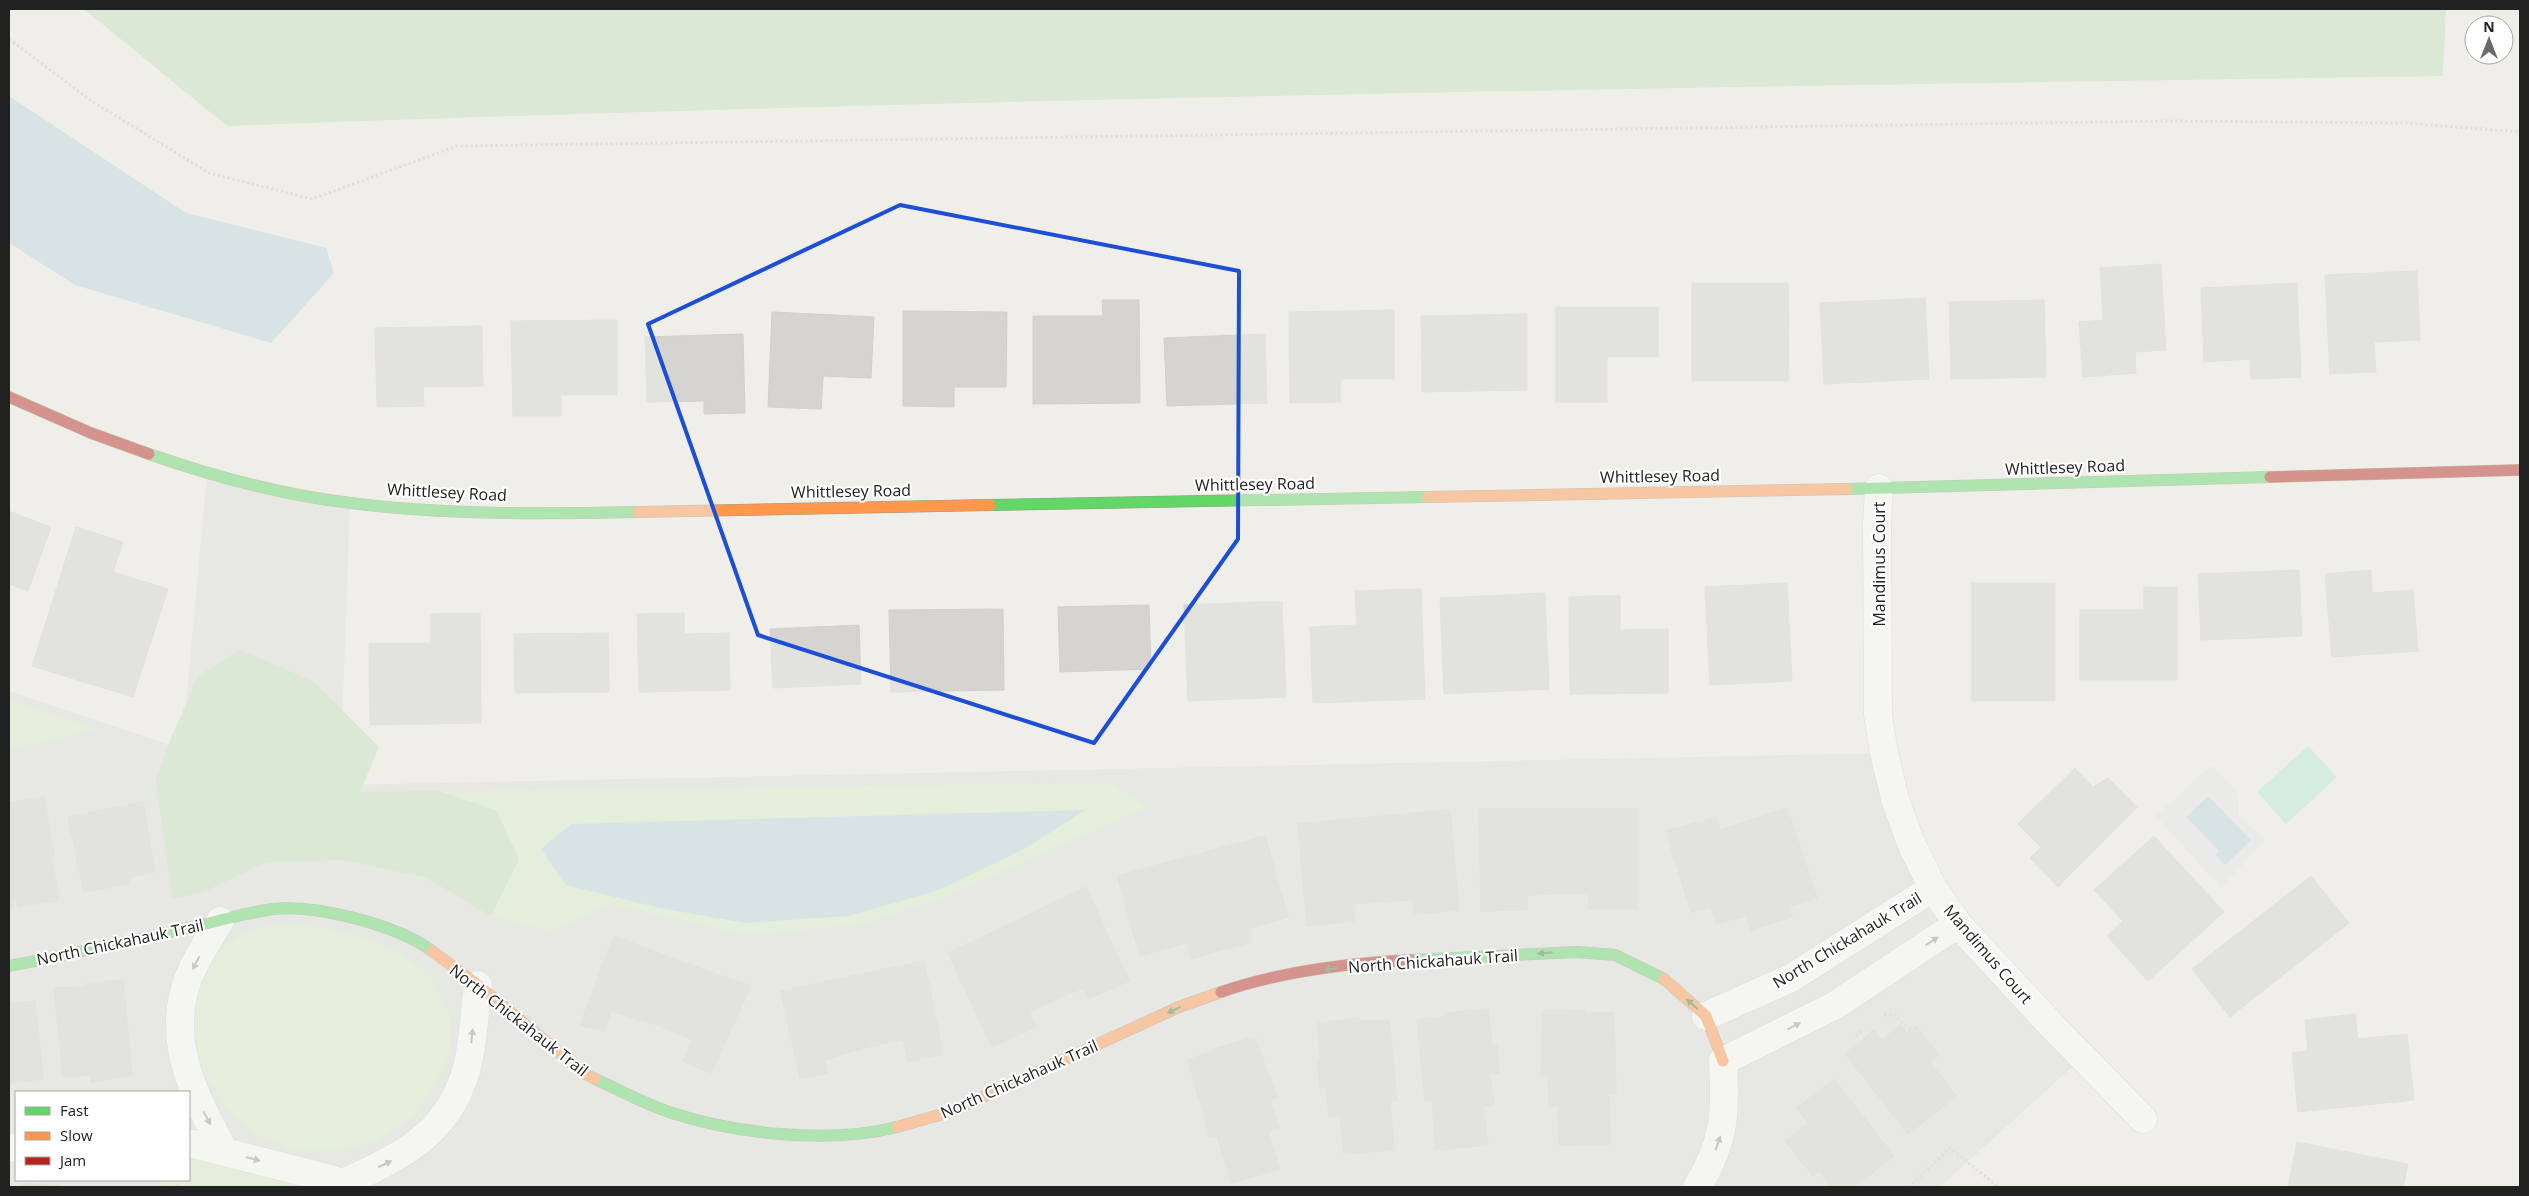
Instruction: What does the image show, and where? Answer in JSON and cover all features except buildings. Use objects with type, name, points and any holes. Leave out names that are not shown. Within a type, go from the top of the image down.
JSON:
[{"type":"street","name":"Whittlesey Road","points":[[9,397],[70,425],[163,460],[207,473],[284,491],[350,503],[453,511],[622,512],[1879,488],[2520,470]]},
{"type":"street","name":"Mandimus Court","points":[[1879,488],[1877,524],[1878,715],[1884,752],[1896,802],[1910,843],[1933,888],[1958,924],[2054,1028],[2143,1119]]},
{"type":"street","name":"North Chickahauk Trail","points":[[1706,1016],[1791,978],[1933,888]]},
{"type":"street","name":"North Chickahauk Trail","points":[[9,966],[79,953],[274,909],[324,912],[375,922],[420,942],[478,985],[585,1074],[671,1113],[745,1130],[826,1136],[894,1128],[950,1112],[1179,1008],[1236,987],[1281,976],[1370,962],[1576,952],[1615,955],[1662,977],[1706,1016],[1723,1061]]},
{"type":"street","points":[[220,921],[195,965],[184,992],[179,1033],[187,1072],[201,1107],[224,1152]]},
{"type":"street","points":[[1697,1187],[1711,1165],[1722,1131],[1725,1094],[1723,1061],[1834,1006],[1958,924]]},
{"type":"street","points":[[190,1143],[327,1178],[348,1186],[392,1161],[430,1134],[455,1101],[470,1054],[478,985]]},
{"type":"path","points":[[9,38],[90,100],[209,173],[312,199],[457,146],[2170,121],[2406,123],[2520,132]]},
{"type":"path","points":[[1878,1019],[1885,1014],[1893,1014],[1910,1030]]},
{"type":"path","points":[[1856,1036],[1870,1025]]},
{"type":"path","points":[[1909,1187],[1950,1148],[1998,1187]]},
{"type":"highlighted area","points":[[900,205],[1239,271],[1238,539],[1094,743],[758,635],[648,324]]},
{"type":"shaded area","points":[[207,473],[350,503],[340,785],[1884,753],[1933,888],[2082,1058],[1940,1187],[9,1187],[9,691],[182,749]]},
{"type":"shaded area","points":[[2211,765],[2235,789],[2239,803],[2239,815],[2246,824],[2266,839],[2221,888],[2156,816]],"holes":[[[2208,796],[2251,840],[2220,851],[2186,817]]]},
{"type":"green space","points":[[84,9],[2446,9],[2443,76],[1612,89],[1058,101],[504,116],[227,126]]},
{"type":"green space","points":[[240,650],[313,681],[379,747],[360,792],[439,791],[496,810],[519,859],[491,916],[425,877],[341,860],[266,862],[206,891],[172,899],[156,780],[171,738],[198,676]]},
{"type":"green space","points":[[9,699],[96,729],[9,750]]},
{"type":"green space","points":[[2308,746],[2337,777],[2286,824],[2257,792]]},
{"type":"green space","points":[[1111,783],[1148,807],[949,895],[858,925],[747,935],[609,904],[551,932],[491,916],[519,859],[496,810],[439,791]]},
{"type":"green space","points":[[266,926],[314,926],[367,939],[400,953],[431,977],[451,1019],[449,1056],[433,1088],[415,1115],[376,1141],[335,1151],[292,1149],[255,1135],[224,1106],[204,1073],[193,1040],[193,1009],[201,978],[216,954],[239,935]]},
{"type":"green space","points":[[190,1158],[304,1187],[160,1187],[160,1181],[190,1181]]},
{"type":"water","points":[[9,96],[186,213],[326,248],[334,273],[271,343],[75,285],[9,243]]},
{"type":"water","points":[[2208,796],[2251,840],[2225,865],[2215,855],[2219,851],[2186,817]]},
{"type":"water","points":[[1085,810],[1026,848],[939,890],[849,916],[745,923],[660,908],[566,885],[541,849],[571,824]]},
{"type":"traffic: fast","points":[[149,454],[249,484],[325,500],[459,512],[638,512]]},
{"type":"traffic: fast","points":[[1847,489],[2270,477]]},
{"type":"traffic: fast","points":[[990,505],[1428,497]]},
{"type":"traffic: fast","points":[[9,966],[119,944],[251,913],[291,908],[356,918],[398,933],[432,951]]},
{"type":"traffic: fast","points":[[1411,960],[1576,952],[1615,955],[1664,979]]},
{"type":"traffic: fast","points":[[595,1079],[662,1110],[698,1120],[754,1131],[814,1136],[871,1132],[897,1127]]},
{"type":"traffic: slow","points":[[1428,497],[1847,489]]},
{"type":"traffic: slow","points":[[638,512],[990,505]]},
{"type":"traffic: slow","points":[[432,951],[478,985],[585,1074],[595,1079]]},
{"type":"traffic: slow","points":[[1664,979],[1706,1016],[1723,1061]]},
{"type":"traffic: slow","points":[[897,1127],[950,1112],[1179,1007],[1221,992]]},
{"type":"traffic: jam","points":[[9,397],[91,433],[149,454]]},
{"type":"traffic: jam","points":[[2270,477],[2520,470]]},
{"type":"traffic: jam","points":[[1221,992],[1290,974],[1363,963],[1411,960]]}]
